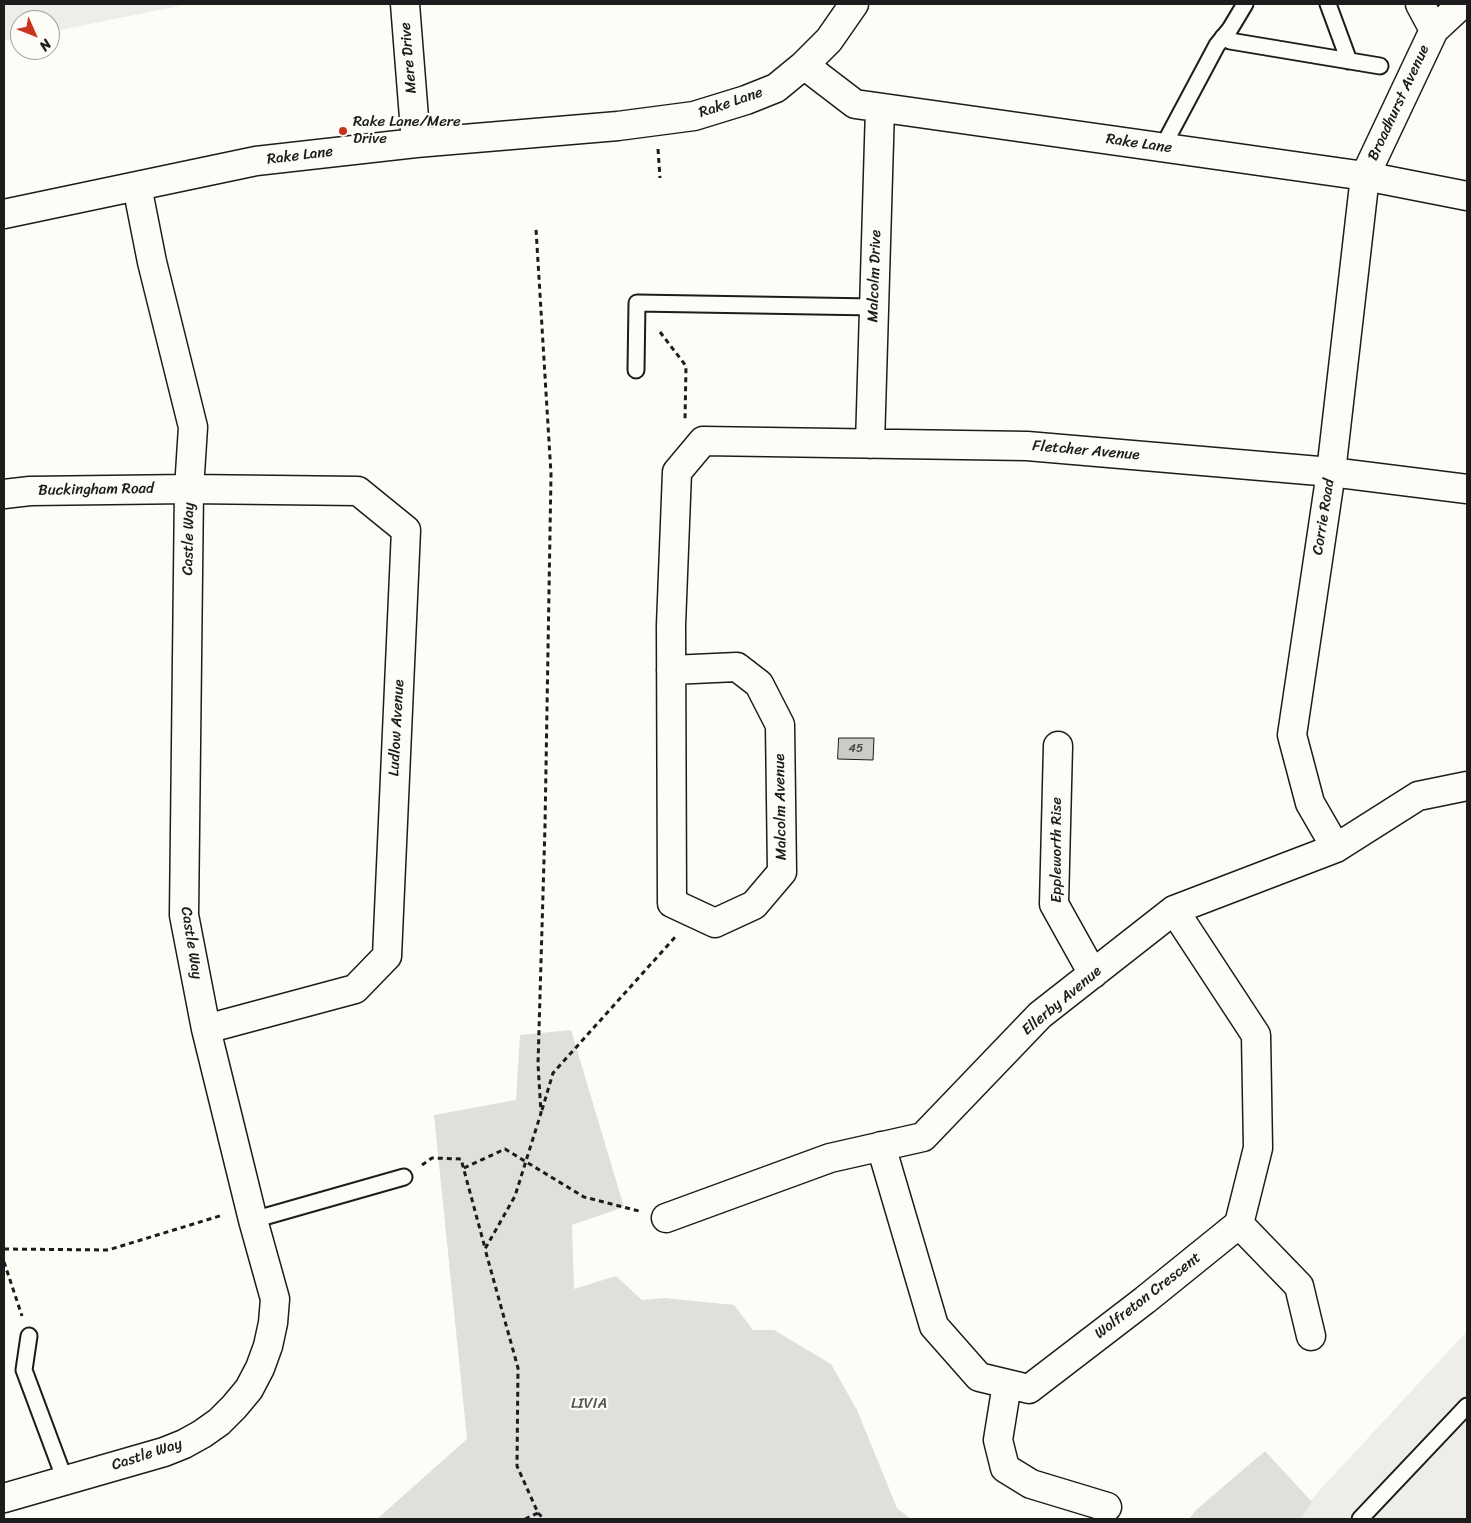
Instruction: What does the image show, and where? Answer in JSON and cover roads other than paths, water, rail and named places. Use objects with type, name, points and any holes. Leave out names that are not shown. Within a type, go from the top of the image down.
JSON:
[{"type":"street","name":"Mere Drive","points":[[404,4],[416,143]]},
{"type":"street","points":[[804,65],[829,40],[854,4]]},
{"type":"street","name":"Broadhurst Avenue","points":[[1420,4],[1434,30]]},
{"type":"street","name":"Broadhurst Avenue","points":[[1365,176],[1434,30],[1462,4]]},
{"type":"street","name":"Rake Lane","points":[[4,214],[256,161],[416,143],[618,126],[694,116],[746,100],[776,88],[804,65],[855,104],[1365,176],[1467,196]]},
{"type":"street","name":"Malcolm Drive","points":[[870,444],[880,108]]},
{"type":"street","name":"Corrie Road","points":[[1336,848],[1310,804],[1292,735],[1331,472],[1365,176]]},
{"type":"street","name":"Castle Way","points":[[4,1498],[164,1452],[202,1434],[219,1422],[248,1389],[260,1368],[268,1346],[273,1323],[275,1299],[206,1029],[184,916],[189,489],[193,427],[152,262],[136,186]]},
{"type":"street","name":"Fletcher Avenue","points":[[698,447],[870,444],[1027,446],[1331,472],[1467,489]]},
{"type":"street","name":"Malcolm Avenue","points":[[671,670],[737,666],[760,684],[780,724],[782,872],[754,905],[715,923],[672,902],[671,670],[678,472],[698,447]]},
{"type":"street","name":"Buckingham Road","points":[[4,494],[30,491],[189,489]]},
{"type":"street","name":"Ludlow Avenue","points":[[189,489],[358,491],[406,530],[387,956],[355,989],[206,1029]]},
{"type":"street","name":"Eppleworth Rise","points":[[1058,746],[1054,904],[1093,974]]},
{"type":"street","name":"Ellerby Avenue","points":[[666,1218],[830,1158],[923,1137],[1040,1015],[1174,910],[1336,848],[1418,796],[1467,786]]},
{"type":"street","points":[[1174,910],[1256,1035],[1258,1148],[1240,1224],[1299,1286],[1311,1336]]},
{"type":"street","name":"Wolfreton Crescent","points":[[882,1146],[934,1326],[979,1377],[1029,1389],[1240,1224]]},
{"type":"street","points":[[1007,1384],[998,1440],[1004,1468],[1031,1484],[1107,1507]]},
{"type":"lane","points":[[1168,148],[1169,135],[1217,45],[1245,4]]},
{"type":"lane","points":[[1328,4],[1350,61]]},
{"type":"lane","points":[[1223,37],[1230,42],[1380,66]]},
{"type":"lane","points":[[636,370],[637,303],[874,308]]},
{"type":"lane","points":[[252,1213],[404,1177]]},
{"type":"lane","points":[[29,1336],[24,1370],[65,1480]]},
{"type":"lane","points":[[1360,1519],[1467,1406]]},
{"type":"place","name":"Rake Lane/Mere Drive","points":[[343,131]]},
{"type":"park label","name":"LIVIA","points":[[589,1404]]}]
